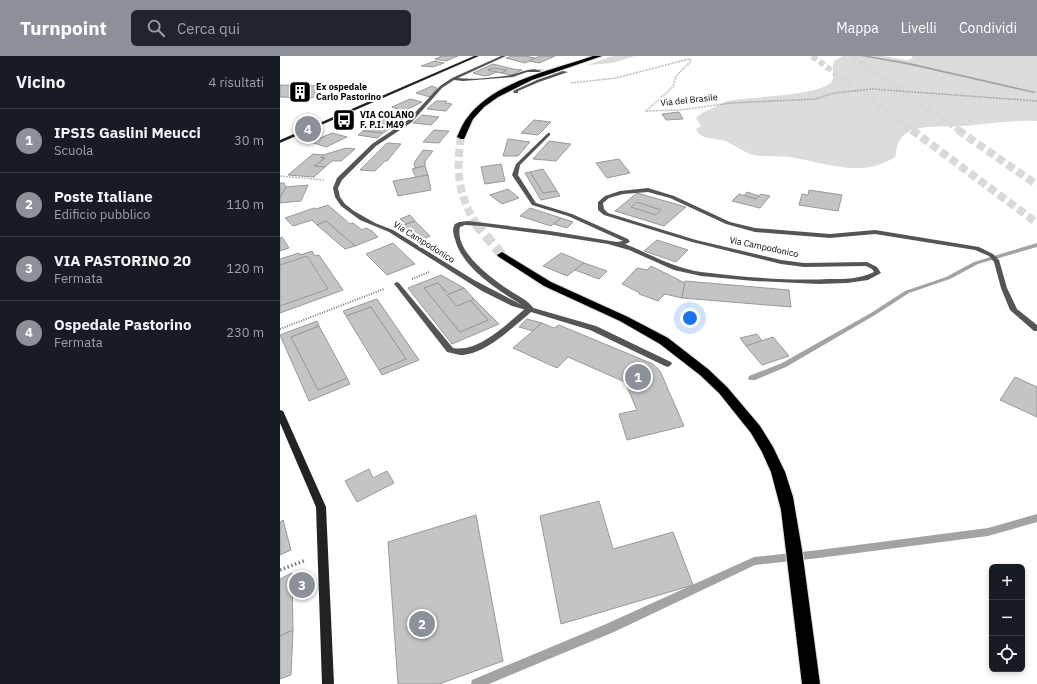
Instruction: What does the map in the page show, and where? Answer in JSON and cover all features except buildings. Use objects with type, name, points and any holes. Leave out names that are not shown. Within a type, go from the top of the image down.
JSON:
[{"type":"highway","points":[[461,137],[470,117],[482,105],[492,98],[533,78],[599,56]]},
{"type":"highway","points":[[502,255],[538,278],[645,329],[668,344],[694,362],[717,384],[752,424],[778,471],[787,502],[812,684]]},
{"type":"main road","points":[[280,142],[477,56]]},
{"type":"main road","points":[[280,413],[321,507],[328,684]]},
{"type":"street","points":[[334,189],[335,184],[339,179],[374,145],[410,120],[441,87],[453,79],[504,56]]},
{"type":"street","points":[[453,79],[463,80],[513,76],[526,71],[539,71]]},
{"type":"street","points":[[516,92],[515,91],[538,81],[566,72],[564,72]]},
{"type":"street","points":[[548,134],[518,165],[515,175],[534,204],[570,216],[626,240],[627,242],[618,244]]},
{"type":"street","name":"Via Campodonico","points":[[334,189],[341,202],[362,220],[391,231],[444,266],[522,309],[593,328],[668,364]]},
{"type":"street","name":"Via Campodonico","points":[[530,310],[527,305],[487,279],[476,268],[460,245],[456,236],[457,226],[468,223],[551,233],[618,244],[676,269],[700,275],[765,281],[834,281],[872,278],[878,273],[875,268],[867,264],[804,265],[756,257],[694,241],[606,214],[601,210],[600,203],[607,197],[622,192],[641,190],[672,197],[728,223],[755,230],[830,236],[875,232],[968,246],[984,251],[992,255],[996,261],[1004,288],[1014,310],[1037,329]]},
{"type":"street","points":[[398,284],[450,350],[455,352],[464,353],[478,347],[507,328],[530,310]]},
{"type":"path","name":"Via del Brasile","points":[[565,84],[632,75],[689,59],[691,61],[676,76],[672,87],[646,111],[680,110],[731,103],[815,99],[834,93],[872,89],[1037,101]]},
{"type":"path","points":[[280,176],[327,180],[329,189],[334,189]]},
{"type":"path","points":[[280,329],[444,266]]},
{"type":"path","points":[[280,570],[297,562]]},
{"type":"shaded area","points":[[613,56],[635,56],[612,63],[587,65]]},
{"type":"shaded area","points":[[843,56],[883,56],[907,60],[912,58],[912,56],[1037,56],[1037,121],[925,127],[917,129],[905,134],[899,141],[896,156],[883,163],[870,167],[857,168],[830,165],[789,157],[750,154],[726,141],[704,137],[698,133],[696,129],[701,126],[696,118],[726,101],[801,93],[826,86],[833,80],[833,65],[835,60]]},
{"type":"waterway","points":[[863,56],[910,64],[1034,92]]},
{"type":"waterway","points":[[752,378],[784,365],[873,314],[907,292],[948,278],[976,263],[1037,245]]},
{"type":"waterway","points":[[476,684],[610,628],[754,561],[988,532],[1037,518]]},
{"type":"tunnel","points":[[812,56],[913,131]]},
{"type":"tunnel","points":[[852,56],[960,131]]},
{"type":"tunnel","points":[[539,71],[564,72]]},
{"type":"tunnel","points":[[912,130],[1037,223]]},
{"type":"tunnel","points":[[958,130],[1037,185]]},
{"type":"tunnel","points":[[461,137],[459,149],[460,183],[466,204],[477,225]]},
{"type":"tunnel","points":[[476,224],[502,255]]},
{"type":"place","name":"Ex ospedale Carlo Pastorino","points":[[300,92]]},
{"type":"place","name":"VIA COLANO F. P.I. M49","points":[[344,120]]},
{"type":"place","name":"Ospedale Pastorino","points":[[308,129]]},
{"type":"place","name":"IPSIS Gaslini Meucci","points":[[638,377]]},
{"type":"place","name":"VIA PASTORINO 20","points":[[302,585]]},
{"type":"place","name":"Poste Italiane","points":[[422,624]]}]
